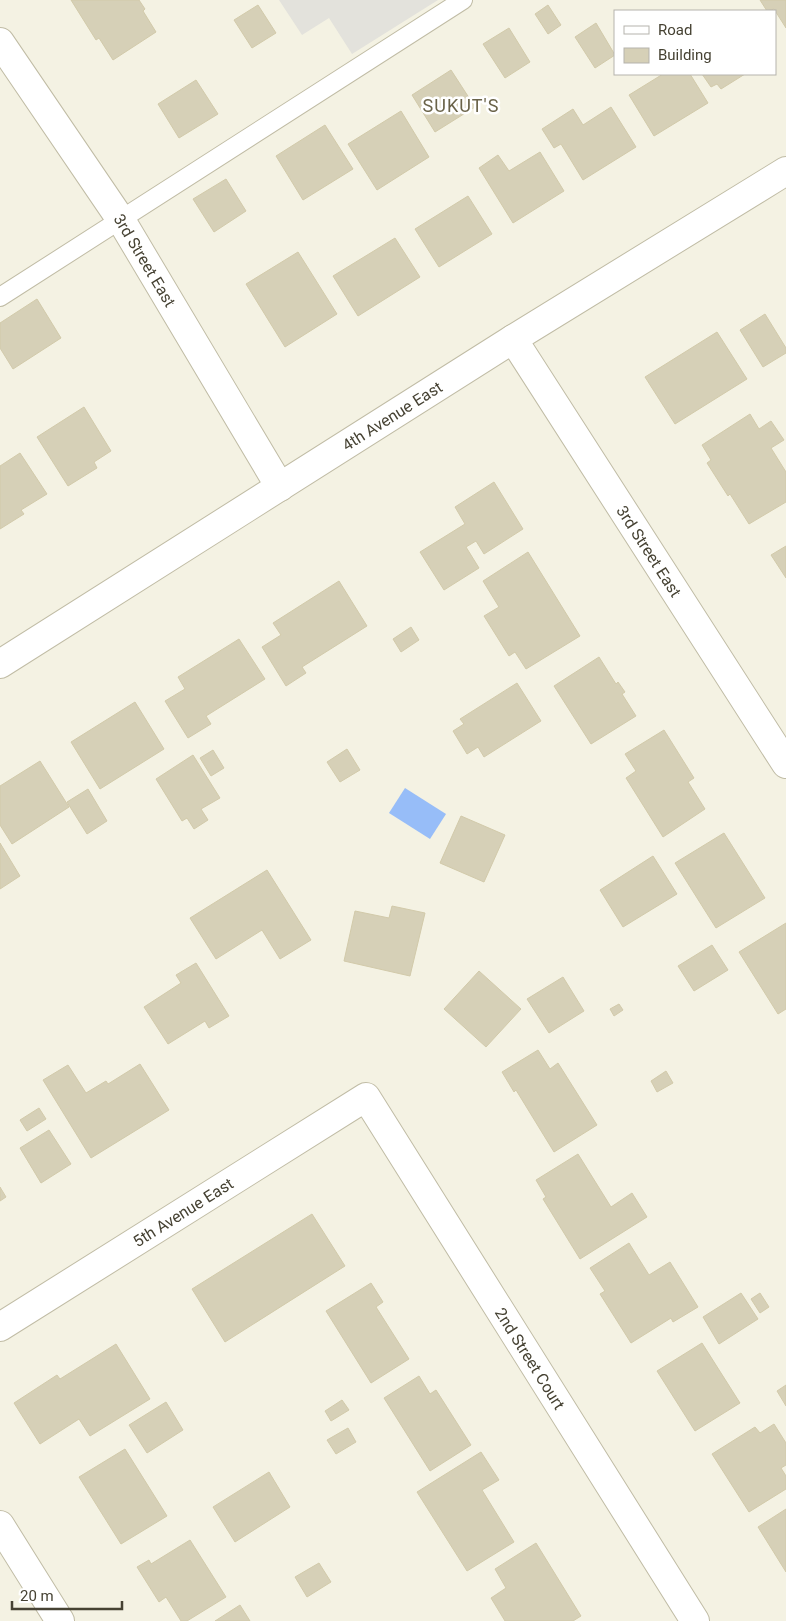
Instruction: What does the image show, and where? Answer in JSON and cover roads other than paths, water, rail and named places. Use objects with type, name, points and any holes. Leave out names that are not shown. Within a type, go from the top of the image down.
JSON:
[{"type":"street","name":"3rd Street East","points":[[0,42],[121,220],[280,487]]},
{"type":"street","name":"4th Avenue East","points":[[0,664],[513,339],[786,171]]},
{"type":"street","name":"3rd Street East","points":[[513,339],[786,764]]},
{"type":"street","name":"5th Avenue East","points":[[0,1328],[366,1097]]},
{"type":"street","name":"2nd Street Court","points":[[366,1097],[695,1621]]},
{"type":"street","points":[[0,1525],[60,1621]]},
{"type":"lane","points":[[0,297],[463,0]]},
{"type":"water","points":[[405,788],[446,814],[430,839],[389,813]]},
{"type":"district","name":"SUKUT'S","points":[[461,106]]}]
